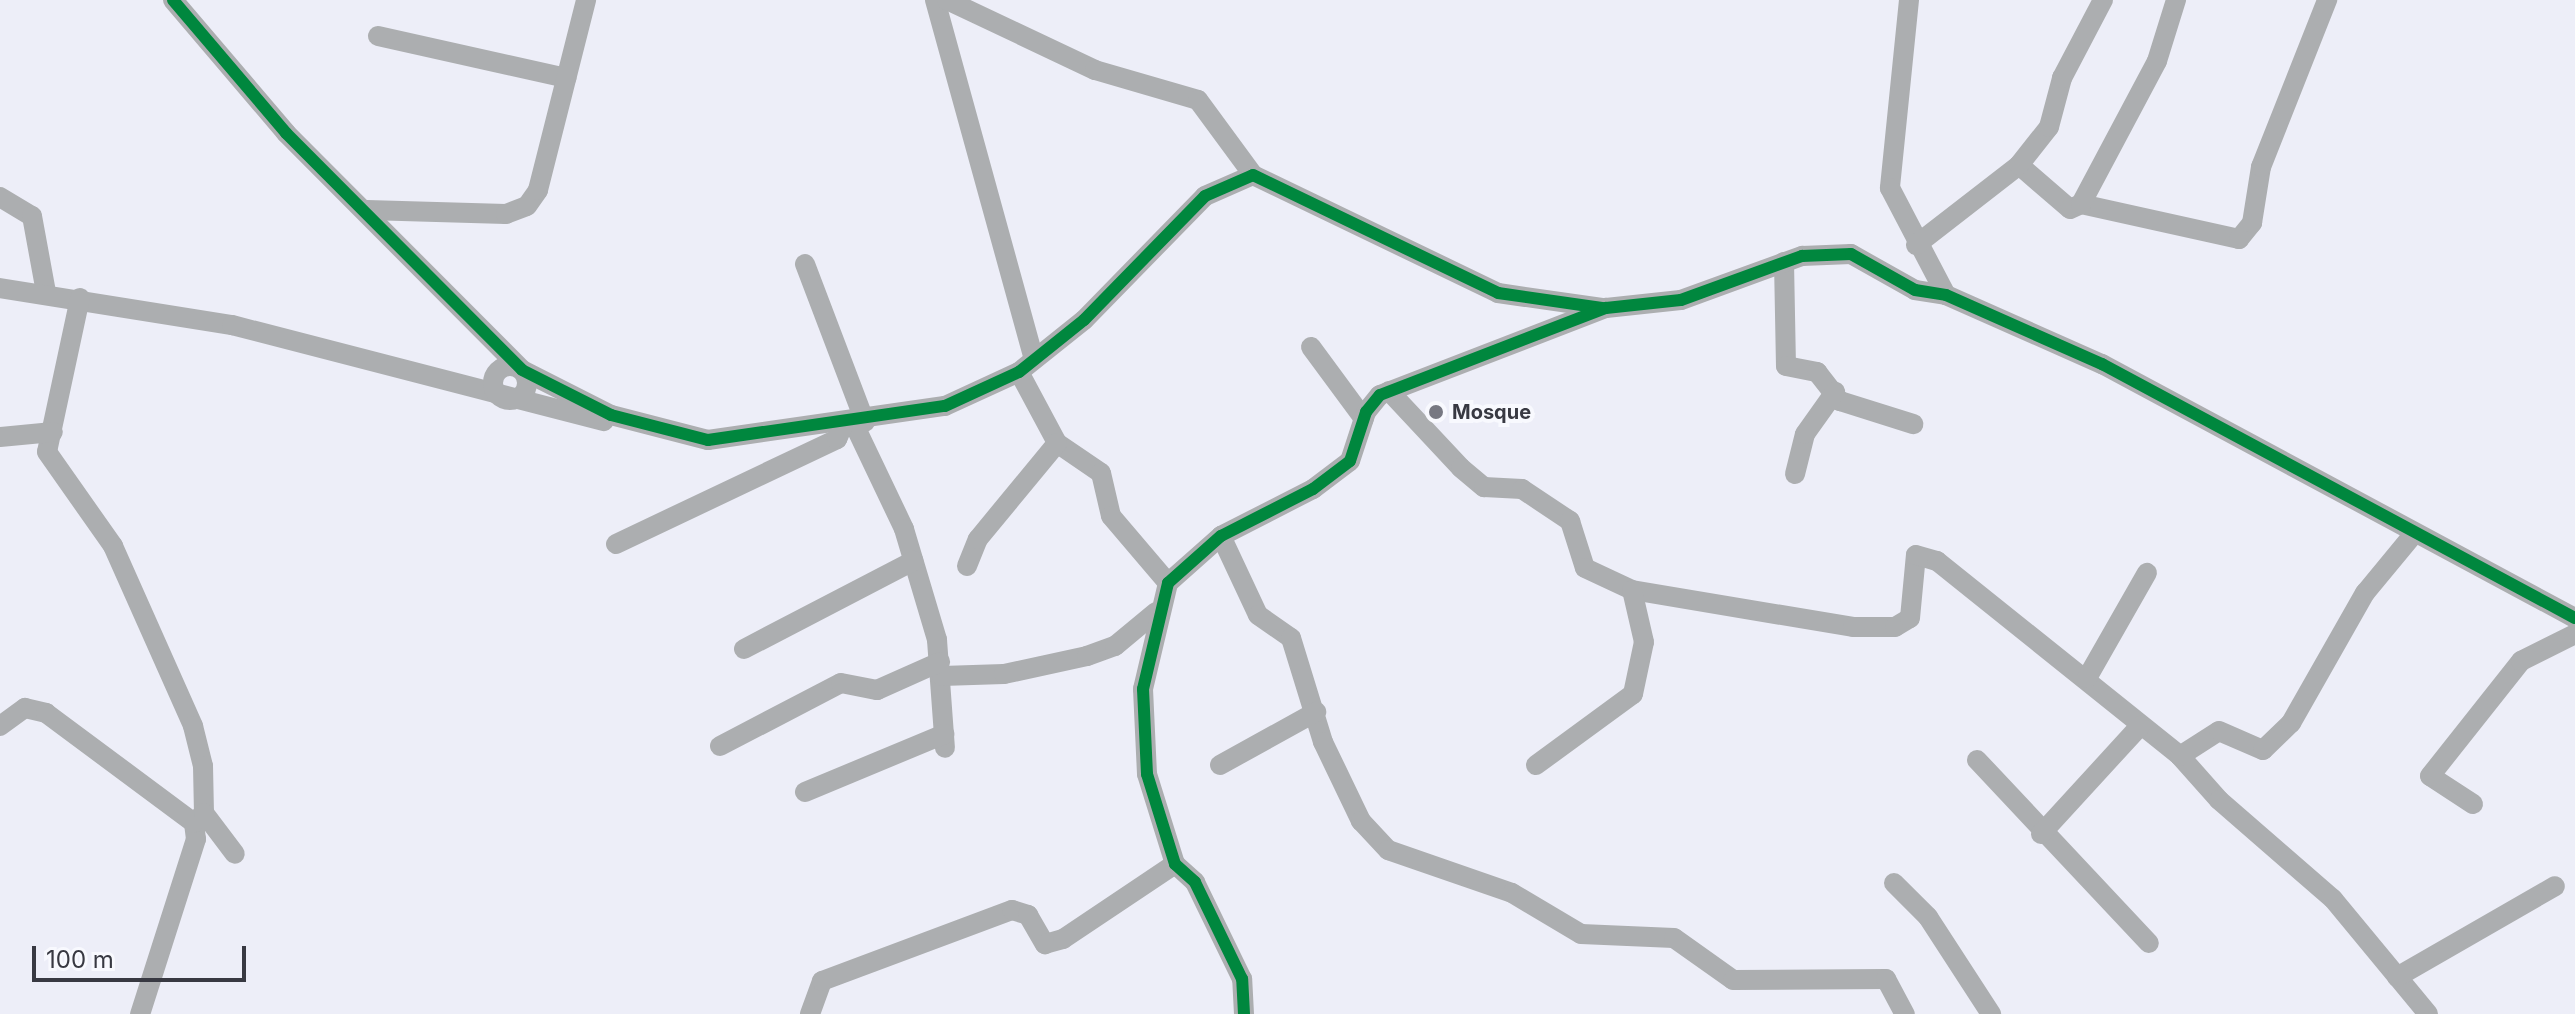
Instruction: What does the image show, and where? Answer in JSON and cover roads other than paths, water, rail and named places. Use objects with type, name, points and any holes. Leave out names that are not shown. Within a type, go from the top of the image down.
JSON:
[{"type":"street","points":[[173,0],[286,133],[367,210],[468,322],[522,370],[567,396],[650,426]]},
{"type":"street","points":[[367,210],[506,214],[527,206],[538,190],[586,0]]},
{"type":"street","points":[[935,0],[1026,366],[1057,443],[1101,473],[1111,516],[1168,583]]},
{"type":"street","points":[[947,0],[1095,70],[1198,100],[1253,175],[1498,293],[1606,308],[1681,300],[1784,262],[1851,254],[1915,290],[1946,295],[2102,364],[2413,535],[2575,618]]},
{"type":"street","points":[[1909,0],[1890,188],[1916,245],[1946,295]]},
{"type":"street","points":[[1916,245],[2019,165],[2049,127],[2062,78],[2103,0]]},
{"type":"street","points":[[2081,204],[2157,61],[2176,0]]},
{"type":"street","points":[[2019,165],[2070,209],[2081,204],[2239,239],[2252,223],[2261,167],[2327,0]]},
{"type":"street","points":[[378,36],[566,78]]},
{"type":"street","points":[[0,288],[46,292],[232,325],[470,386],[506,400],[650,426],[708,440],[854,424],[945,406],[1026,366],[1084,320],[1205,196],[1253,175]]},
{"type":"street","points":[[0,197],[32,216],[46,292]]},
{"type":"street","points":[[1784,262],[1786,366],[1805,366],[1835,392],[1840,401],[1913,424]]},
{"type":"street","points":[[805,264],[854,424],[913,561],[941,669],[944,741],[805,792]]},
{"type":"street","points":[[80,298],[47,452],[113,546],[193,726],[199,818],[196,839],[140,1014]]},
{"type":"street","points":[[1244,1014],[1242,979],[1195,882],[1175,864],[1147,774],[1143,689],[1156,612],[1168,583],[1221,536],[1313,489],[1350,461],[1364,419],[1389,391],[1606,308]]},
{"type":"street","points":[[468,322],[506,400]]},
{"type":"street","points":[[1311,347],[1347,406],[1364,419]]},
{"type":"street","points":[[470,386],[480,381],[491,368],[506,366],[522,370]]},
{"type":"street","points":[[506,400],[526,391],[522,370]]},
{"type":"street","points":[[1389,391],[1461,468],[1484,487],[1522,489],[1570,521],[1585,568],[1632,590],[1853,627],[1895,627],[1910,618],[1910,575],[1916,555],[1926,555],[2087,678],[2140,726],[2180,756],[2333,899],[2428,1014]]},
{"type":"street","points":[[1795,474],[1805,434],[1835,392]]},
{"type":"street","points":[[616,544],[837,439],[854,424]]},
{"type":"street","points":[[0,437],[53,432]]},
{"type":"street","points":[[967,566],[978,539],[1057,443]]},
{"type":"street","points":[[2180,756],[2219,731],[2263,750],[2291,723],[2365,593],[2413,535]]},
{"type":"street","points":[[1221,536],[1258,615],[1291,638],[1316,712],[1361,821],[1388,850],[1512,893],[1581,934],[1674,938],[1733,980],[1886,979],[1905,1014]]},
{"type":"street","points":[[744,649],[913,561]]},
{"type":"street","points":[[2087,678],[2147,573]]},
{"type":"street","points":[[1536,765],[1633,694],[1644,642],[1632,590]]},
{"type":"street","points":[[720,746],[841,683],[877,690],[941,669],[1004,674],[1087,656],[1115,646],[1156,612]]},
{"type":"street","points":[[2473,804],[2430,776],[2521,661],[2575,634]]},
{"type":"street","points":[[0,726],[25,708],[46,713],[199,818],[235,854]]},
{"type":"street","points":[[1220,765],[1316,712]]},
{"type":"street","points":[[2041,834],[2140,726]]},
{"type":"street","points":[[1977,760],[2041,834],[2149,943]]},
{"type":"street","points":[[810,1014],[822,981],[1012,910],[1028,915],[1045,944],[1063,939],[1175,864]]},
{"type":"street","points":[[1894,883],[1928,917],[1991,1014]]},
{"type":"street","points":[[2397,977],[2555,886]]},
{"type":"place","name":"Mosque","points":[[1436,412]]}]
